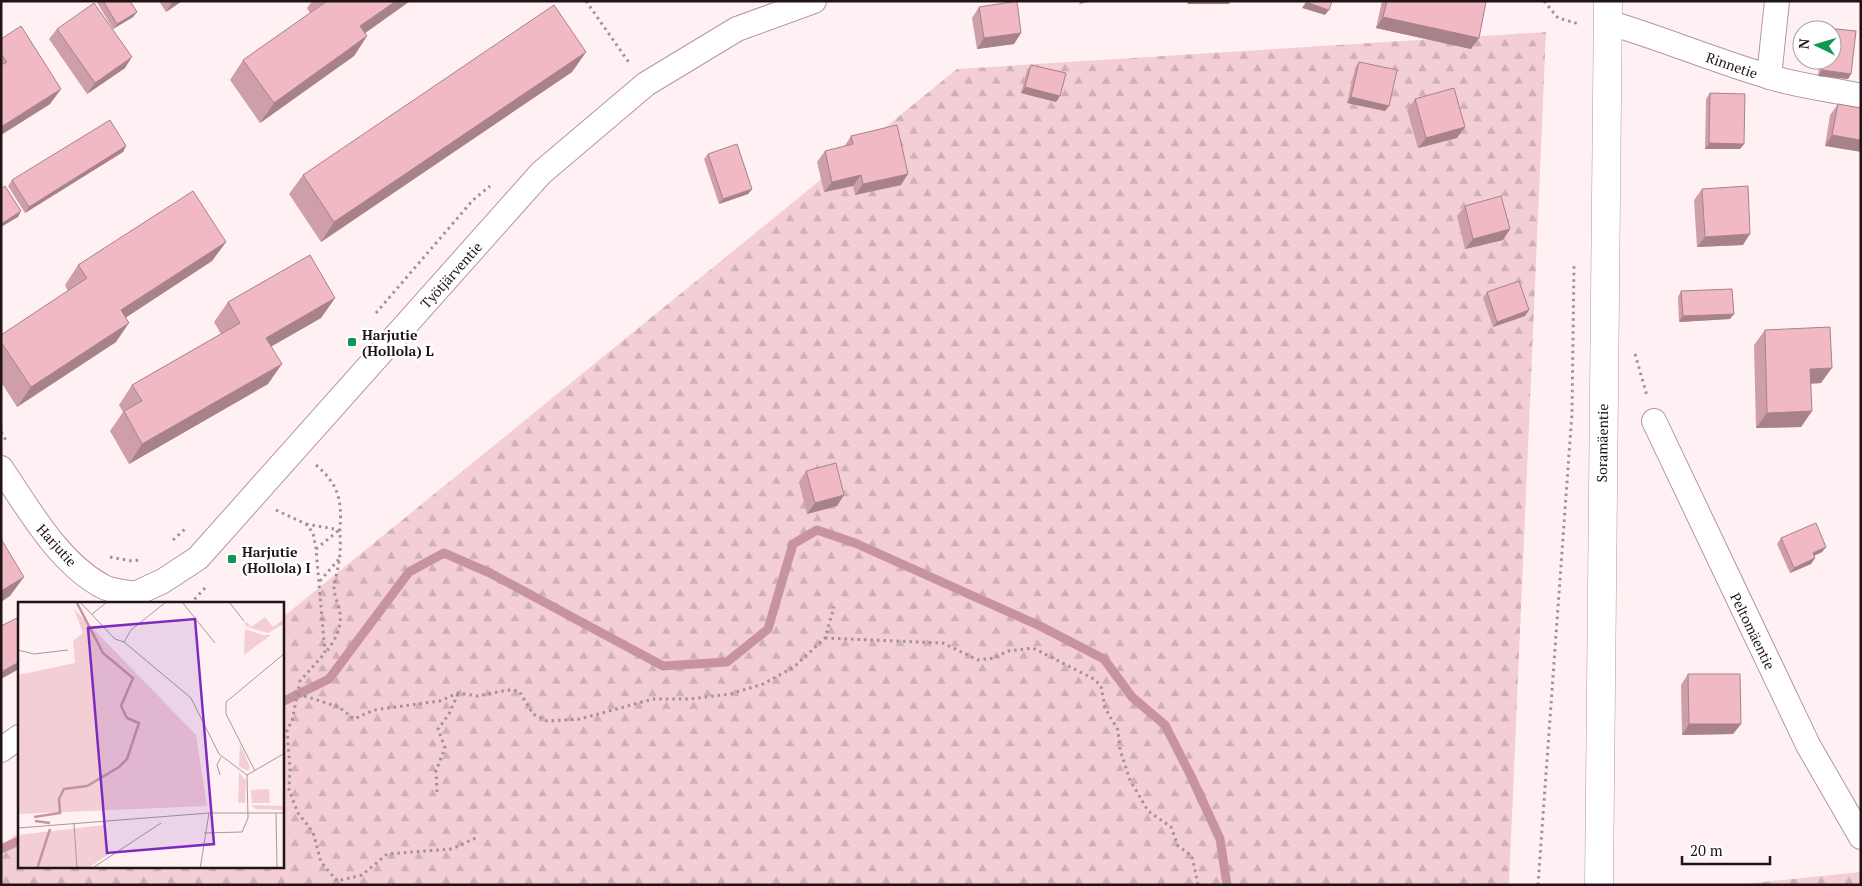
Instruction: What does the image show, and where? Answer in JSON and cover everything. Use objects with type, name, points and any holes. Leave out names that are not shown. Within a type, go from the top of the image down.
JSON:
[{"type":"street","name":"Työtjärventie","points":[[134,599],[198,558],[541,174],[646,84],[737,29],[814,1]]},
{"type":"street","points":[[1769,77],[1776,1]]},
{"type":"street","name":"Rinnetie","points":[[1608,12],[1642,32],[1678,47],[1769,77],[1861,96]]},
{"type":"street","name":"Soramäentie","points":[[1599,885],[1608,12]]},
{"type":"street","name":"Peltomäentie","points":[[1654,421],[1808,745],[1861,837]]},
{"type":"street","name":"Harjutie","points":[[1,468],[42,530],[73,564],[103,587],[134,599]]},
{"type":"street","points":[[1,750],[18,738]]},
{"type":"path","points":[[586,1],[634,70],[646,84]]},
{"type":"path","points":[[1544,1],[1558,18],[1579,24]]},
{"type":"path","points":[[1634,352],[1654,421]]},
{"type":"path","points":[[1538,885],[1572,413]]},
{"type":"path","points":[[297,448],[326,474],[336,487],[340,502],[340,559],[334,587],[335,600],[340,613],[339,626],[335,640],[326,653],[300,681],[292,721],[287,730],[290,769],[289,790],[298,813],[313,832],[322,862],[338,881],[362,875],[386,854],[452,849],[478,837]]},
{"type":"path","points":[[272,510],[278,510],[306,524],[340,530]]},
{"type":"path","points":[[306,524],[313,533],[316,548],[326,653]]},
{"type":"path","points":[[316,548],[340,530]]},
{"type":"path","points":[[320,581],[340,559]]},
{"type":"path","points":[[298,694],[339,707],[354,719],[374,710],[440,701],[458,694],[478,696],[507,690],[519,691],[534,714],[547,721],[580,719],[653,699],[690,699],[730,694],[763,684],[794,667],[825,638],[834,608]]},
{"type":"path","points":[[825,638],[943,644],[978,660],[994,658],[1008,650],[1033,648],[1094,679],[1101,686],[1105,708],[1118,730],[1120,750],[1130,780],[1148,811],[1170,827],[1178,846],[1192,856],[1198,885]]},
{"type":"path","points":[[437,792],[436,771],[446,748],[438,729],[449,714],[458,694]]},
{"type":"green space","points":[[1546,32],[1509,885],[1,885],[1,846],[18,833],[18,868],[284,868],[284,616],[957,69]]},
{"type":"green space","points":[[1861,872],[1861,885],[1733,885]]},
{"type":"building","points":[[103,1],[130,1],[137,12],[117,24]]},
{"type":"building","points":[[327,1],[396,1],[360,26],[367,36],[274,103],[243,60]]},
{"type":"building","points":[[1017,1],[1021,33],[984,38],[979,7]]},
{"type":"building","points":[[1306,1],[1332,1],[1329,10]]},
{"type":"building","points":[[1387,1],[1486,2],[1479,38],[1383,17]]},
{"type":"building","points":[[94,3],[132,57],[95,83],[57,29]]},
{"type":"building","points":[[554,5],[586,52],[334,222],[303,175]]},
{"type":"building","points":[[21,26],[61,89],[1,127],[1,65],[7,62],[1,54],[1,39]]},
{"type":"building","points":[[1842,30],[1856,31],[1851,74],[1822,70],[1842,70]]},
{"type":"building","points":[[1359,62],[1397,70],[1389,106],[1351,97]]},
{"type":"building","points":[[1031,65],[1066,73],[1060,96],[1025,87]]},
{"type":"building","points":[[1454,88],[1465,127],[1426,138],[1415,99]]},
{"type":"building","points":[[1710,93],[1745,94],[1744,144],[1709,143]]},
{"type":"building","points":[[1838,104],[1861,108],[1861,140],[1832,135]]},
{"type":"building","points":[[110,120],[126,146],[29,207],[12,180]]},
{"type":"building","points":[[897,125],[908,174],[863,184],[861,175],[832,182],[825,151],[853,144],[851,136]]},
{"type":"building","points":[[737,144],[752,189],[723,199],[708,154]]},
{"type":"building","points":[[5,186],[21,211],[1,224],[1,189]]},
{"type":"building","points":[[1748,186],[1750,234],[1705,237],[1702,189]]},
{"type":"building","points":[[193,191],[226,242],[121,310],[129,323],[31,387],[1,342],[1,335],[87,278],[78,265]]},
{"type":"building","points":[[1501,196],[1510,229],[1473,239],[1465,206]]},
{"type":"building","points":[[310,255],[335,298],[266,338],[282,364],[142,444],[124,411],[142,401],[132,385],[240,323],[228,302]]},
{"type":"building","points":[[1519,281],[1529,310],[1497,322],[1487,292]]},
{"type":"building","points":[[1732,289],[1734,314],[1683,316],[1681,291]]},
{"type":"building","points":[[1830,327],[1832,368],[1810,369],[1812,411],[1767,413],[1765,330]]},
{"type":"building","points":[[836,463],[844,495],[815,503],[806,471]]},
{"type":"building","points":[[1816,523],[1826,547],[1813,553],[1815,558],[1794,568],[1781,538]]},
{"type":"building","points":[[1,539],[24,577],[1,591]]},
{"type":"building","points":[[18,618],[18,663],[3,671],[1,668],[1,626]]},
{"type":"building","points":[[1688,674],[1740,674],[1741,724],[1689,724]]},
{"type":"waterway","points":[[284,701],[329,679],[409,572],[444,553],[490,573],[663,666],[727,662],[768,629],[793,544],[817,530],[855,543],[1040,626],[1104,659],[1132,697],[1165,725],[1220,839],[1227,885]]},
{"type":"waterway","points":[[1,849],[18,841]]},
{"type":"place","name":"Harjutie (Hollola) L","points":[[352,342]]},
{"type":"place","name":"Harjutie (Hollola) I","points":[[232,559]]}]
